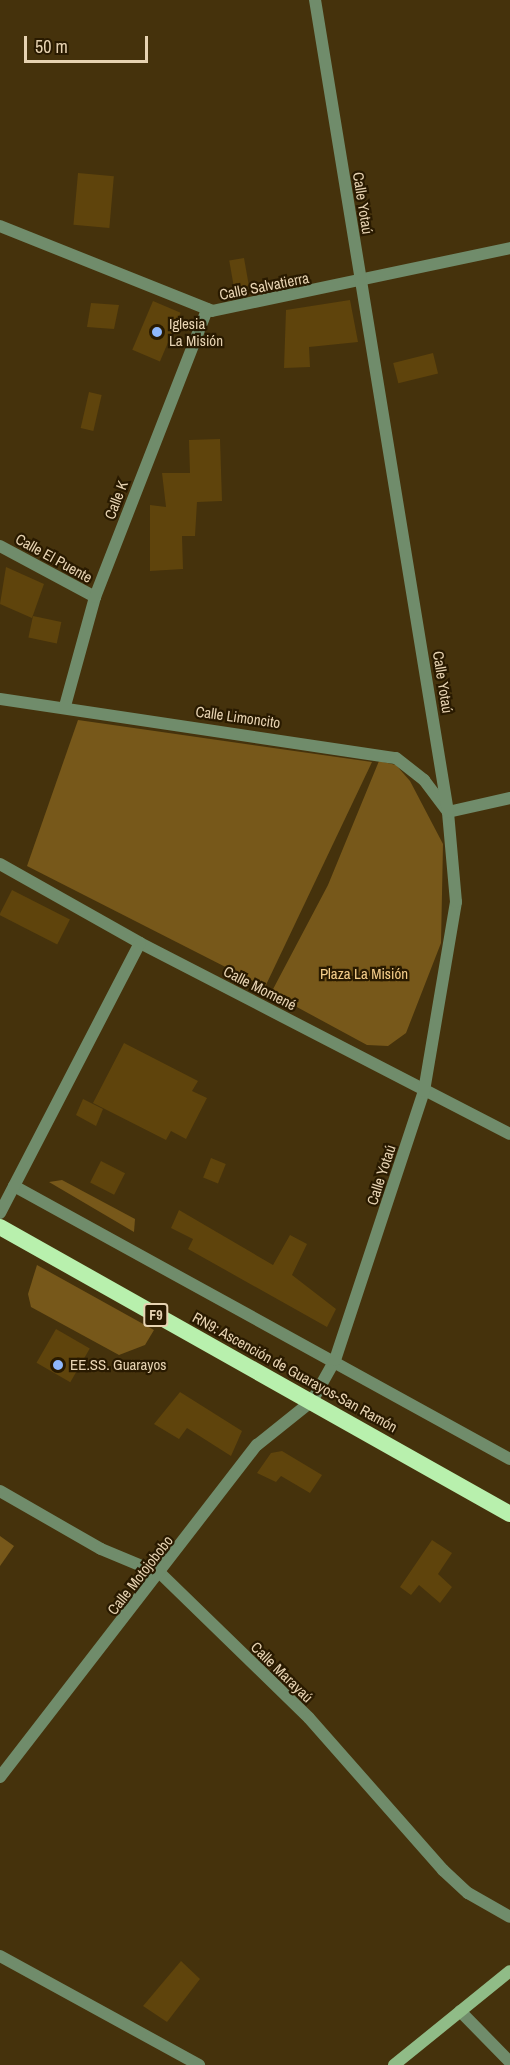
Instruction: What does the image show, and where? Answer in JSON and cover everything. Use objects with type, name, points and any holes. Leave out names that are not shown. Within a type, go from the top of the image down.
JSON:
[{"type":"highway","name":"RN9: Ascención de Guarayos-San Ramón","points":[[0,1227],[510,1514]]},
{"type":"main road","points":[[394,2065],[510,1971]]},
{"type":"street","name":"Calle Yotaú","points":[[312,1401],[335,1360],[424,1091],[456,902],[448,812],[315,0]]},
{"type":"street","name":"Calle Salvatierra","points":[[0,226],[207,309],[361,283],[510,248]]},
{"type":"street","name":"Calle K","points":[[65,706],[94,597],[207,309]]},
{"type":"street","name":"Calle El Puente","points":[[0,546],[94,597]]},
{"type":"street","name":"Calle Limoncito","points":[[0,699],[65,706],[396,758],[424,780],[448,812]]},
{"type":"street","points":[[448,812],[510,798]]},
{"type":"street","name":"Calle Momené","points":[[0,864],[140,944],[510,1134]]},
{"type":"street","points":[[0,1213],[140,944]]},
{"type":"street","points":[[14,1186],[335,1360],[510,1459]]},
{"type":"street","name":"Calle Motojobobo","points":[[0,1777],[161,1574],[257,1445],[312,1401]]},
{"type":"street","name":"Calle Marayaú","points":[[0,1491],[101,1549],[161,1574],[309,1718],[443,1870],[468,1893],[510,1917]]},
{"type":"street","points":[[0,1956],[199,2065]]},
{"type":"street","points":[[460,2011],[510,2062]]},
{"type":"green space","points":[[78,720],[372,762],[265,987],[27,866]]},
{"type":"green space","name":"Plaza La Misión","points":[[379,761],[396,765],[410,781],[443,844],[441,943],[406,1033],[388,1046],[367,1045],[271,993],[328,885]]},
{"type":"green space","points":[[62,1180],[135,1219],[134,1232],[49,1182]]},
{"type":"green space","points":[[37,1265],[154,1330],[145,1345],[119,1355],[31,1307],[28,1294]]},
{"type":"green space","points":[[0,1536],[14,1546],[0,1566]]},
{"type":"building","points":[[78,173],[114,176],[109,228],[73,225]]},
{"type":"building","points":[[244,258],[249,286],[234,288],[229,261]]},
{"type":"building","points":[[350,300],[358,342],[309,347],[310,367],[284,368],[286,310]]},
{"type":"building","name":"Iglesia La Misión","points":[[153,301],[181,313],[160,362],[132,350]]},
{"type":"building","points":[[91,303],[119,305],[114,329],[87,327]]},
{"type":"building","points":[[433,353],[438,373],[398,383],[393,363]]},
{"type":"building","points":[[89,392],[102,395],[93,431],[81,428]]},
{"type":"building","points":[[220,439],[222,501],[197,502],[195,536],[182,536],[183,569],[150,571],[150,505],[166,507],[162,473],[190,473],[189,440]]},
{"type":"building","points":[[6,567],[44,584],[32,618],[0,604]]},
{"type":"building","points":[[33,616],[61,622],[57,644],[28,638]]},
{"type":"building","points":[[12,890],[70,920],[57,944],[0,915]]},
{"type":"building","points":[[124,1043],[198,1081],[192,1091],[207,1098],[186,1139],[171,1131],[166,1140],[93,1103]]},
{"type":"building","points":[[83,1099],[103,1109],[96,1126],[76,1115]]},
{"type":"building","points":[[211,1158],[226,1164],[218,1183],[203,1177]]},
{"type":"building","points":[[101,1161],[125,1173],[114,1195],[90,1182]]},
{"type":"building","points":[[179,1210],[273,1265],[290,1235],[307,1244],[292,1275],[336,1309],[327,1327],[188,1249],[193,1239],[171,1228]]},
{"type":"building","points":[[56,1329],[90,1348],[70,1382],[36,1363]]},
{"type":"building","points":[[180,1392],[242,1431],[231,1456],[187,1428],[179,1439],[154,1424]]},
{"type":"building","points":[[282,1451],[322,1475],[310,1493],[281,1476],[276,1482],[257,1473],[271,1453]]},
{"type":"building","points":[[432,1540],[452,1553],[438,1574],[452,1587],[440,1603],[419,1585],[411,1595],[400,1587]]},
{"type":"building","points":[[181,1961],[200,1979],[167,2022],[143,2006]]},
{"type":"place","name":"Iglesia La Misión","points":[[157,332]]},
{"type":"place","name":"EE.SS. Guarayos","points":[[58,1365]]}]
